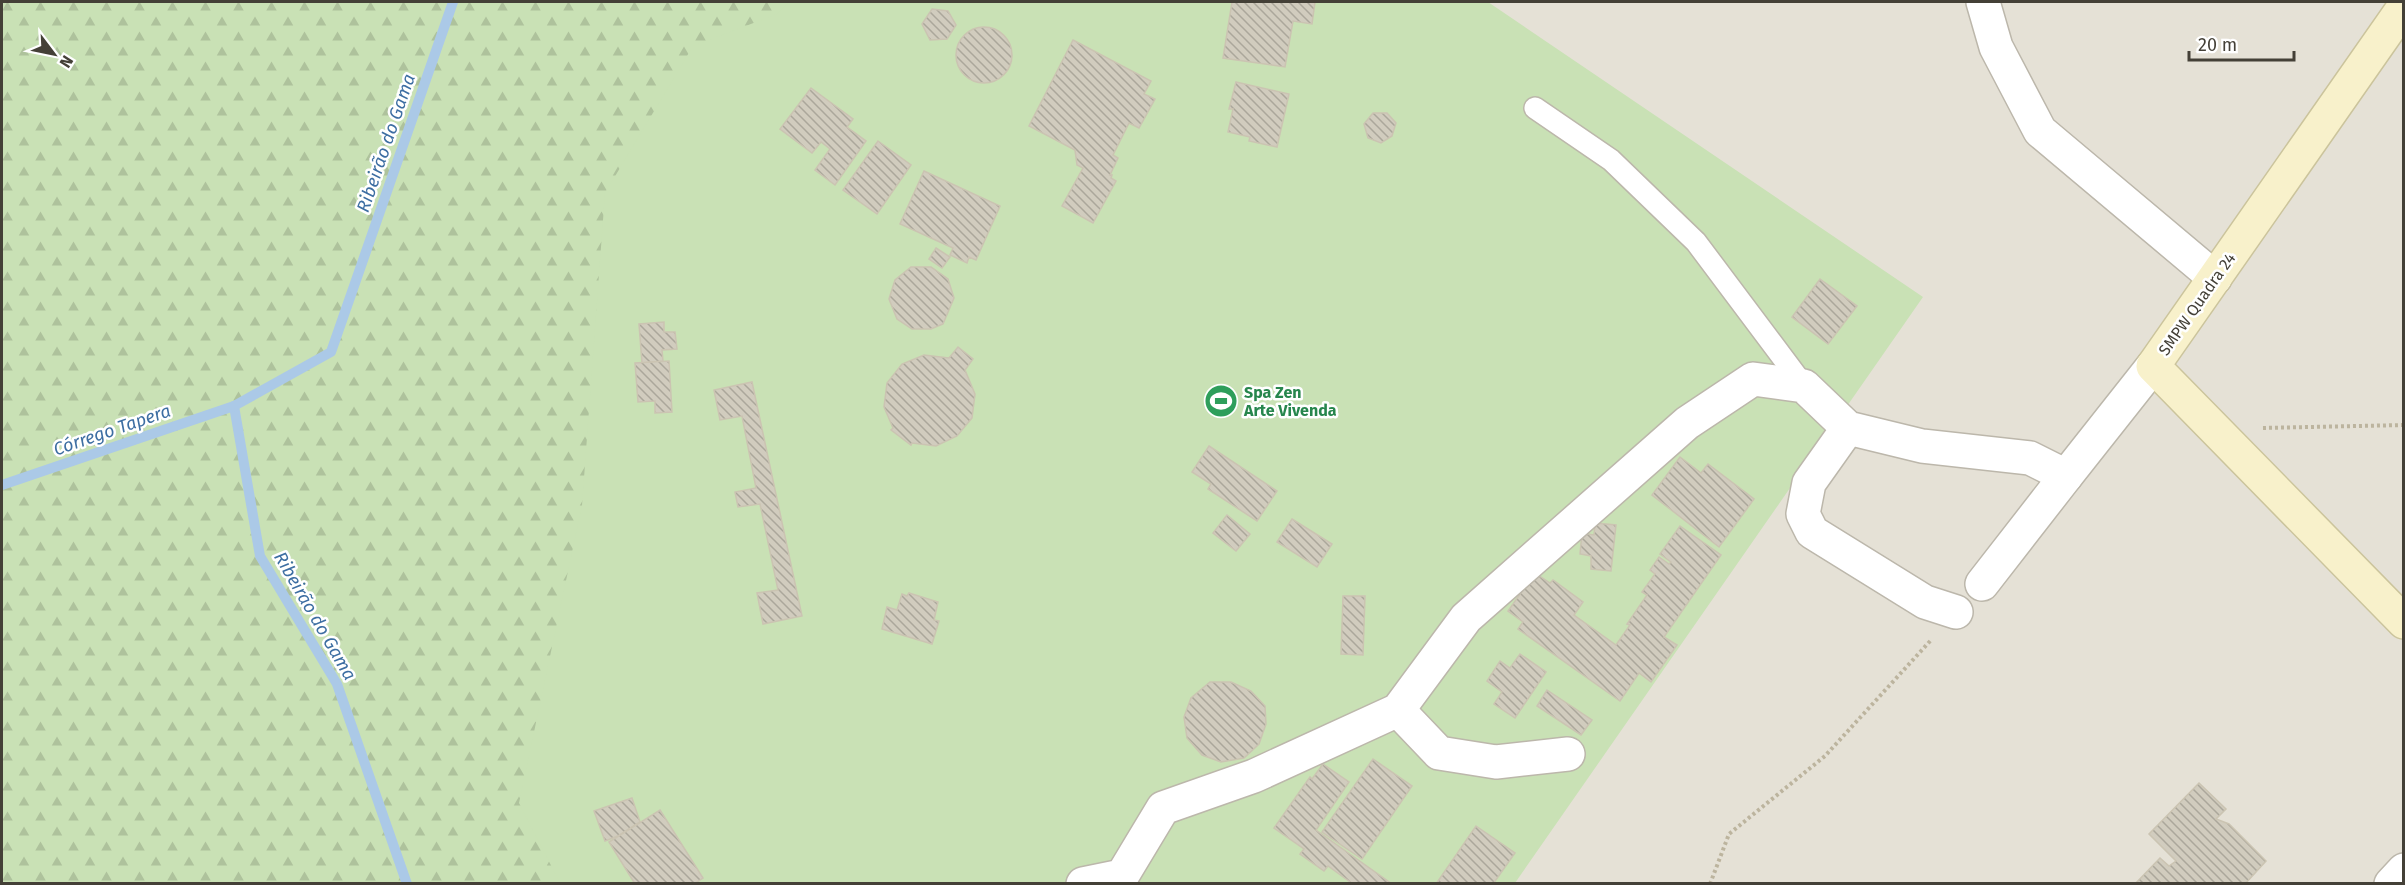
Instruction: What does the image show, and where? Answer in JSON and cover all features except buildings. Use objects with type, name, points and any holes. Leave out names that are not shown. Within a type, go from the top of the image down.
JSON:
[{"type":"street","points":[[1983,2],[1996,47],[2040,131],[2215,278]]},
{"type":"street","name":"SMPW Quadra 24","points":[[2403,7],[2153,366],[2403,622]]},
{"type":"street","points":[[1982,584],[2153,366]]},
{"type":"street","points":[[1083,884],[1122,876],[1163,808],[1254,776],[1398,710],[1466,618],[1687,423],[1753,379],[1804,386],[1848,428],[1922,446],[2030,458],[2066,476]]},
{"type":"street","points":[[1848,428],[1809,483],[1803,514],[1812,532],[1925,602],[1956,612]]},
{"type":"street","points":[[1398,710],[1439,753],[1496,762],[1568,754]]},
{"type":"street","points":[[2391,884],[2403,870]]},
{"type":"lane","points":[[1535,108],[1611,160],[1696,242],[1804,386]]},
{"type":"path","points":[[2214,429],[2403,425]]},
{"type":"path","points":[[1710,884],[1729,834],[1825,756],[1956,612]]},
{"type":"shaded area","points":[[1146,2],[2403,2],[2403,883],[1070,884]]},
{"type":"green space","points":[[2,2],[1146,2],[1070,883],[2,884]]},
{"type":"green space","name":"Spa Zen Arte Vivenda","points":[[789,2],[1488,2],[1923,297],[1515,883],[560,883],[519,803],[582,505],[605,193],[693,46],[777,14]]},
{"type":"waterway","name":"Ribeirão do Gama","points":[[2,485],[234,406],[331,352],[453,2]]},
{"type":"waterway","name":"Ribeirão do Gama","points":[[234,406],[260,556],[337,684],[407,884]]},
{"type":"place","name":"Spa Zen Arte Vivenda","points":[[1221,401]]},
{"type":"water label","name":"Córrego Tapera","points":[[112,430]]}]
